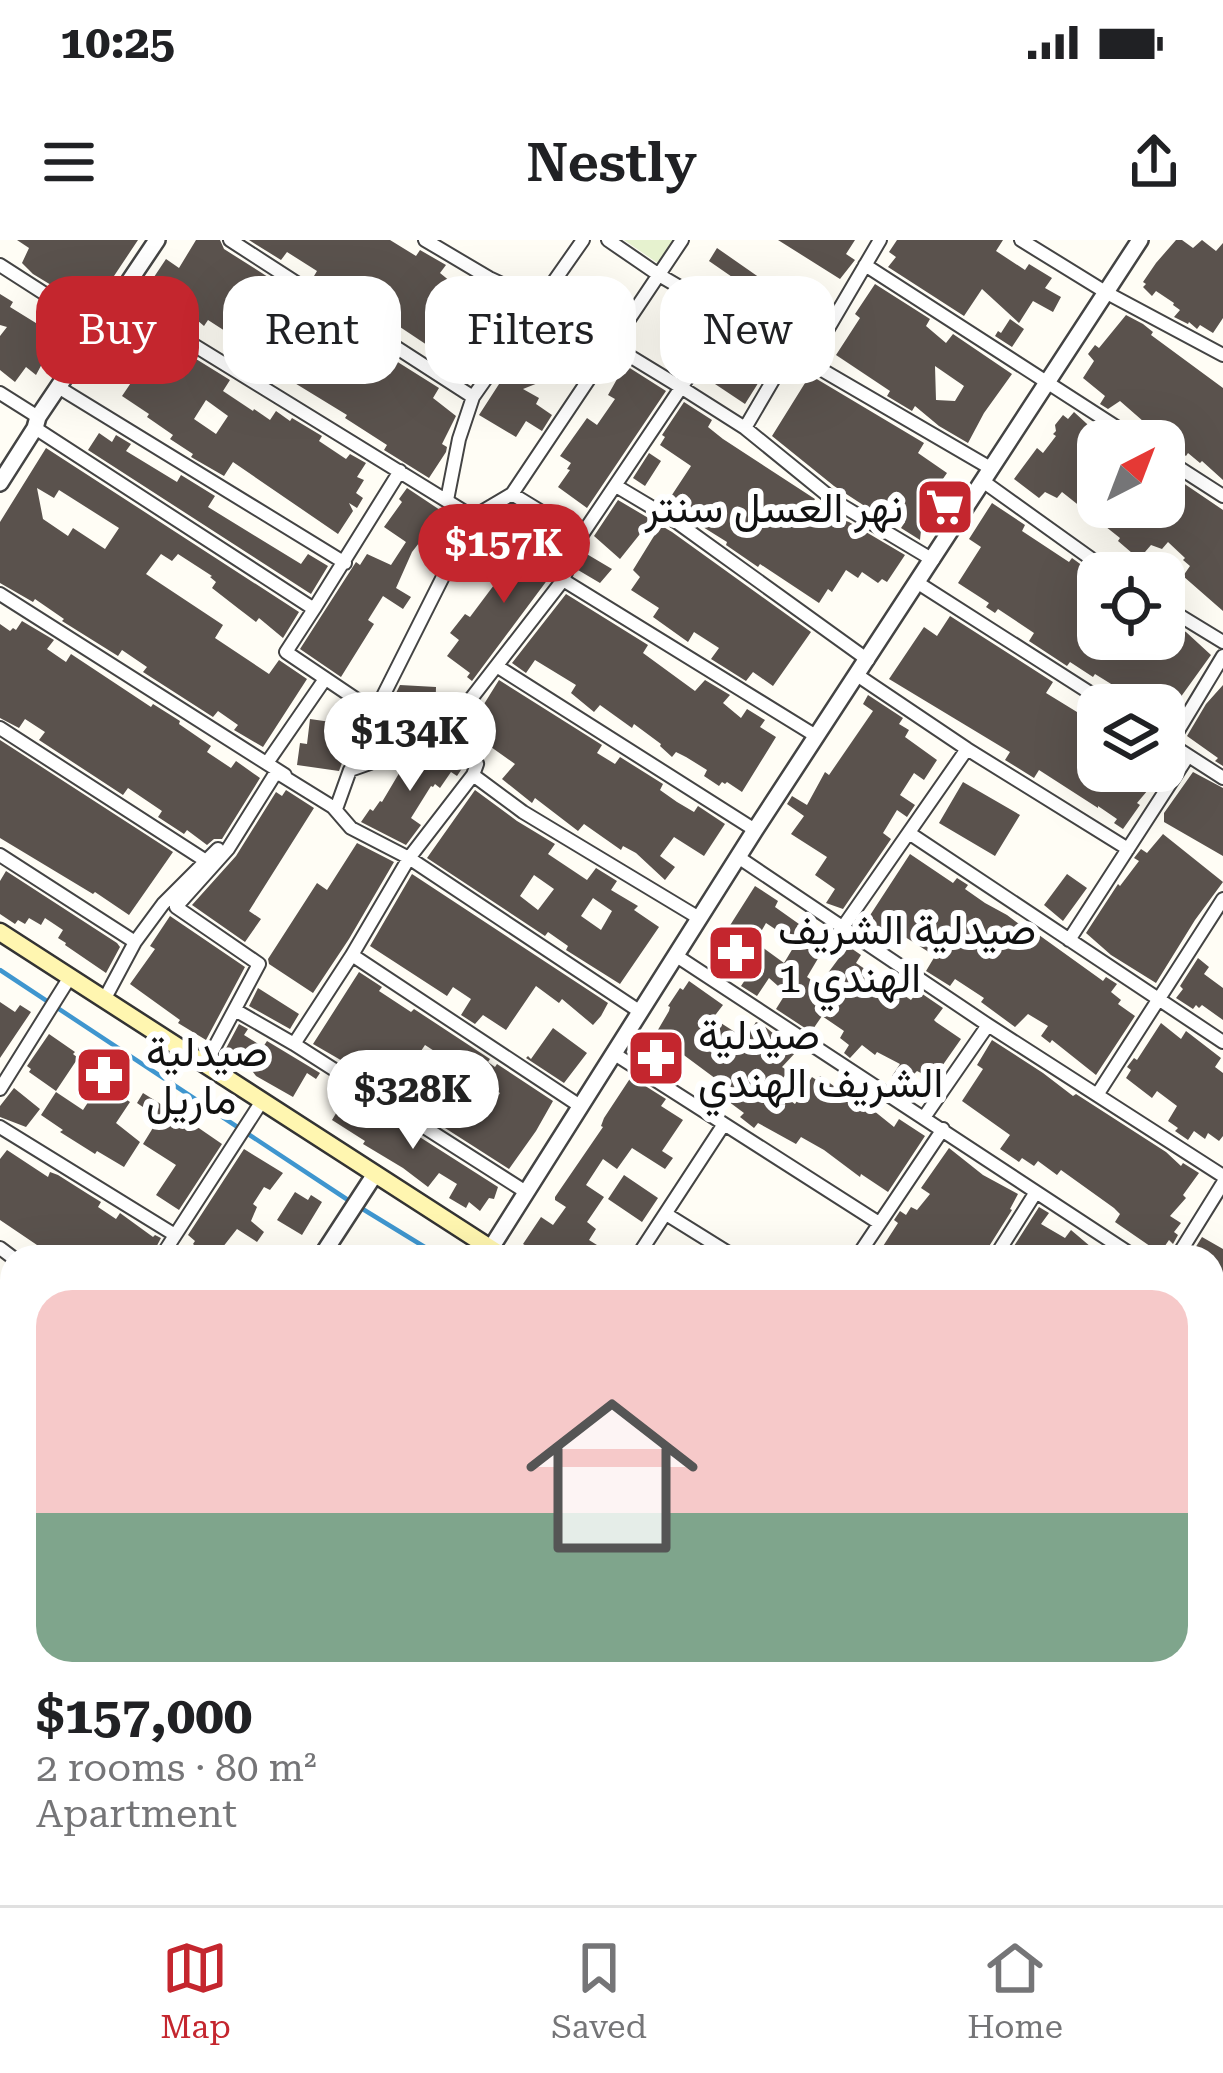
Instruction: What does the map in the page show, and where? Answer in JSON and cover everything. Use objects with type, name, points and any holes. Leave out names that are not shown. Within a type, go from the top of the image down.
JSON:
[{"type":"main road","points":[[0,932],[480,1245]]},
{"type":"street","points":[[230,240],[473,397]]},
{"type":"street","points":[[425,240],[486,276]]},
{"type":"street","points":[[559,276],[583,240]]},
{"type":"street","points":[[608,240],[659,275]]},
{"type":"street","points":[[636,310],[682,240]]},
{"type":"street","points":[[835,316],[880,240]]},
{"type":"street","points":[[1021,240],[1223,355]]},
{"type":"street","points":[[498,1245],[639,1010],[1140,240]]},
{"type":"street","points":[[133,276],[155,241]]},
{"type":"street","points":[[0,265],[36,288]]},
{"type":"street","points":[[865,265],[1105,420]]},
{"type":"street","points":[[199,347],[472,517]]},
{"type":"street","points":[[636,360],[745,428],[836,502],[933,560]]},
{"type":"street","points":[[835,378],[988,476],[1084,552]]},
{"type":"street","points":[[0,483],[60,384]]},
{"type":"street","points":[[447,500],[459,439],[482,384]]},
{"type":"street","points":[[336,809],[350,770],[370,763],[382,751],[376,718],[472,517],[512,494],[587,384]]},
{"type":"street","points":[[439,740],[563,580],[580,536],[685,384]]},
{"type":"street","points":[[745,428],[770,384]]},
{"type":"street","points":[[58,387],[344,563]]},
{"type":"street","points":[[0,392],[36,422],[314,609]]},
{"type":"street","points":[[294,1044],[409,858],[477,764],[423,728],[376,718],[286,652],[400,471]]},
{"type":"street","points":[[1185,472],[1223,496]]},
{"type":"street","points":[[616,486],[694,534],[868,660]]},
{"type":"street","points":[[512,494],[580,536]]},
{"type":"street","points":[[563,580],[816,736]]},
{"type":"street","points":[[918,583],[1077,685]]},
{"type":"street","points":[[0,594],[271,765],[336,809],[351,828],[409,858],[639,1010]]},
{"type":"street","points":[[1185,617],[1221,636]]},
{"type":"street","points":[[1185,714],[1223,656]]},
{"type":"street","points":[[497,667],[755,830]]},
{"type":"street","points":[[856,675],[1128,850]]},
{"type":"street","points":[[104,1000],[135,942],[163,904],[226,845],[325,679]]},
{"type":"street","points":[[0,728],[206,861]]},
{"type":"street","points":[[843,927],[967,749]]},
{"type":"street","points":[[1185,753],[1223,778]]},
{"type":"street","points":[[1069,940],[1188,755]]},
{"type":"street","points":[[260,964],[176,907],[274,774],[336,809]]},
{"type":"street","points":[[473,775],[523,812],[700,918]]},
{"type":"street","points":[[909,833],[1223,1042]]},
{"type":"street","points":[[0,855],[135,942]]},
{"type":"street","points":[[738,857],[1223,1179],[1184,1245]]},
{"type":"street","points":[[163,904],[260,964]]},
{"type":"street","points":[[1097,1095],[1221,906]]},
{"type":"street","points":[[352,955],[580,1106]]},
{"type":"street","points":[[675,955],[1118,1245]]},
{"type":"street","points":[[205,1065],[260,964]]},
{"type":"street","points":[[0,1089],[70,977]]},
{"type":"street","points":[[235,1010],[526,1192]]},
{"type":"street","points":[[925,1117],[988,1025]]},
{"type":"street","points":[[613,1053],[879,1223]]},
{"type":"street","points":[[169,1245],[262,1101]]},
{"type":"street","points":[[645,1245],[724,1124]]},
{"type":"street","points":[[0,1127],[175,1235]]},
{"type":"street","points":[[864,1245],[943,1129]]},
{"type":"street","points":[[329,1245],[375,1174]]},
{"type":"street","points":[[1003,1245],[1036,1192]]},
{"type":"street","points":[[666,1214],[715,1245]]},
{"type":"green space","points":[[624,240],[676,240],[659,264]]},
{"type":"building","points":[[17,240],[138,240],[114,276],[36,276],[22,263],[29,248]]},
{"type":"building","points":[[196,240],[220,240],[224,249],[266,276],[223,276],[223,330],[208,320],[204,326],[199,322],[199,276],[155,276],[166,259],[179,268]]},
{"type":"building","points":[[249,240],[390,240],[416,256],[420,250],[446,265],[440,273],[444,276],[425,276],[425,344],[401,328],[401,276],[314,276],[317,271],[287,252],[281,260]]},
{"type":"building","points":[[778,240],[855,240],[846,254],[855,260],[840,279]]},
{"type":"building","points":[[897,240],[1003,240],[996,251],[1025,270],[1029,264],[1052,278],[1045,288],[1061,297],[1053,312],[1033,301],[1019,323],[982,289],[964,316],[888,267],[896,257],[889,252]]},
{"type":"building","points":[[1176,240],[1193,248],[1202,240],[1216,251],[1223,243],[1223,318],[1213,333],[1174,317],[1180,310],[1174,303],[1156,291],[1152,296],[1143,287]]},
{"type":"building","points":[[717,248],[757,276],[731,276],[709,261]]},
{"type":"building","points":[[875,284],[930,319],[926,326],[946,343],[953,334],[1012,374],[968,443],[915,406],[912,411],[887,396],[890,391],[836,355],[860,318],[855,314]],"holes":[[[935,366],[964,386],[955,401],[936,400]]]},
{"type":"building","points":[[0,294],[13,302],[10,307],[36,323],[36,375],[26,367],[15,382],[0,370],[0,336],[7,327],[0,325]]},
{"type":"building","points":[[1126,315],[1223,388],[1223,480],[1202,461],[1185,455],[1185,420],[1142,420],[1120,401],[1108,409],[1100,404],[1105,396],[1083,378],[1094,361],[1088,354],[1095,345],[1099,348]]},
{"type":"building","points":[[1010,319],[1024,329],[1012,347],[995,336]]},
{"type":"building","points":[[199,361],[223,376],[223,384],[227,384],[223,391],[253,411],[270,420],[276,411],[292,418],[322,436],[319,441],[346,459],[350,454],[366,463],[357,477],[364,480],[356,493],[363,498],[357,508],[349,503],[353,511],[338,534],[233,462],[224,476],[191,457],[170,439],[173,435],[122,396],[130,384],[199,384]],"holes":[[[206,400],[228,416],[216,434],[194,419]]]},
{"type":"building","points":[[401,364],[425,379],[425,384],[439,388],[433,398],[456,416],[442,444],[446,452],[429,478],[384,450],[387,445],[296,384],[401,384]]},
{"type":"building","points":[[636,372],[666,391],[587,508],[558,487],[571,463],[560,456],[587,418],[597,425],[615,399],[608,395],[614,384],[636,384]]},
{"type":"building","points":[[499,384],[536,384],[523,389],[539,398],[536,404],[552,415],[542,431],[526,421],[516,437],[479,415]]},
{"type":"building","points":[[715,384],[758,384],[745,404]]},
{"type":"building","points":[[804,384],[825,384],[924,443],[918,453],[947,473],[920,540],[901,528],[905,522],[885,510],[880,516],[772,436]]},
{"type":"building","points":[[684,402],[712,420],[708,427],[723,439],[815,499],[810,507],[839,526],[843,520],[849,522],[905,555],[887,582],[878,583],[862,572],[858,578],[846,570],[819,603],[666,504],[691,466],[660,445]]},
{"type":"building","points":[[1074,412],[1083,420],[1077,420],[1077,504],[1062,492],[1057,498],[1045,492],[1039,498],[1014,479],[1037,448],[1043,453],[1063,415],[1068,419]]},
{"type":"building","points":[[99,433],[112,442],[116,435],[131,444],[126,451],[177,482],[181,475],[215,496],[208,507],[301,564],[308,554],[328,566],[311,594],[88,450]]},
{"type":"building","points":[[46,448],[299,612],[283,638],[212,588],[216,582],[212,576],[178,554],[172,561],[161,554],[146,574],[223,625],[215,638],[269,674],[279,660],[307,679],[263,747],[234,730],[238,725],[218,711],[213,717],[143,672],[147,667],[122,650],[118,656],[35,599],[0,583],[0,522]],"holes":[[[37,488],[54,498],[59,490],[119,528],[105,549],[73,528],[68,536],[43,519]]]},
{"type":"building","points":[[649,453],[661,461],[645,486],[633,478]]},
{"type":"building","points":[[1185,484],[1223,510],[1223,611],[1185,578],[1190,566],[1185,552],[1168,542],[1162,549],[1151,545],[1145,552],[1131,552],[1107,528],[1185,528]]},
{"type":"building","points":[[407,488],[443,512],[412,552],[396,588],[411,597],[403,609],[383,596],[368,620],[374,624],[341,677],[300,649],[356,562],[360,565],[367,554],[391,565],[406,542],[384,527]]},
{"type":"building","points":[[618,500],[672,532],[811,632],[773,686],[753,672],[746,681],[711,659],[719,648],[694,632],[688,642],[653,617],[659,608],[631,590],[640,577],[633,570],[654,536],[644,529],[620,559],[594,536]]},
{"type":"building","points":[[992,503],[1025,525],[1022,531],[1069,562],[1072,558],[1077,562],[1077,660],[1185,660],[1185,632],[1211,655],[1185,691],[1185,684],[1111,684],[1070,662],[1067,666],[1029,641],[1034,633],[998,609],[995,613],[986,607],[989,603],[958,583],[981,547],[969,539]]},
{"type":"building","points":[[554,533],[567,542],[557,567],[472,681],[467,677],[470,673],[447,656],[459,640],[450,633],[465,614],[470,617],[494,585],[501,590],[520,565],[513,560],[527,539],[544,550]]},
{"type":"building","points":[[585,553],[612,569],[600,583],[578,570]]},
{"type":"building","points":[[566,594],[648,645],[643,653],[695,691],[705,680],[730,695],[723,703],[741,718],[747,709],[765,720],[760,727],[776,737],[742,792],[727,782],[719,786],[704,776],[707,770],[676,752],[672,757],[634,724],[632,728],[600,705],[594,712],[571,693],[576,685],[535,660],[526,673],[512,663]]},
{"type":"building","points":[[950,616],[1053,682],[1046,693],[1077,712],[1077,792],[1146,792],[1123,829],[1098,806],[1039,770],[1034,778],[1005,760],[1010,752],[889,679],[924,627],[937,636]]},
{"type":"building","points":[[22,621],[54,640],[47,649],[66,662],[71,654],[180,721],[211,746],[207,752],[231,768],[236,761],[260,778],[222,839],[207,845],[187,830],[184,834],[158,817],[162,811],[128,788],[123,795],[39,740],[45,732],[25,719],[19,728],[0,718],[0,624],[10,631]]},
{"type":"building","points":[[499,680],[602,745],[597,753],[615,764],[620,757],[663,784],[660,790],[677,802],[694,812],[698,806],[725,824],[704,856],[674,837],[660,856],[675,867],[665,880],[636,853],[623,846],[621,850],[584,824],[578,831],[502,779],[515,764],[491,747],[486,754],[461,741]]},
{"type":"building","points":[[400,685],[436,687],[435,721],[394,716]]},
{"type":"building","points":[[1223,685],[1223,766],[1187,736]]},
{"type":"building","points":[[868,695],[903,718],[899,724],[909,730],[905,737],[937,760],[924,780],[914,773],[900,795],[915,805],[907,817],[897,810],[883,833],[891,839],[843,909],[826,903],[835,889],[815,875],[827,857],[791,834],[804,816],[787,804],[792,796],[807,805],[825,772],[829,775],[873,711],[863,704]]},
{"type":"building","points":[[310,719],[359,726],[356,754],[350,753],[339,771],[297,765],[300,743],[307,744]]},
{"type":"building","points":[[0,740],[173,852],[129,915],[0,838]]},
{"type":"building","points":[[417,743],[463,767],[457,776],[451,772],[440,788],[431,786],[411,818],[421,825],[406,845],[361,822],[382,802]]},
{"type":"building","points":[[1193,772],[1223,788],[1223,856],[1164,822],[1164,813],[1179,792],[1185,792]]},
{"type":"building","points":[[963,782],[1020,815],[995,856],[939,823]]},
{"type":"building","points":[[286,790],[314,808],[249,911],[261,919],[245,942],[192,905],[236,856],[276,792],[282,796]]},
{"type":"building","points":[[475,790],[555,844],[548,854],[587,880],[596,868],[617,881],[611,890],[638,906],[634,910],[659,927],[620,984],[566,950],[568,946],[548,932],[545,936],[427,858]],"holes":[[[534,875],[554,889],[538,910],[520,896]],[[593,898],[612,911],[601,930],[581,916]]]},
{"type":"building","points":[[1163,834],[1223,882],[1156,983],[1086,933],[1139,861],[1134,858],[1141,849],[1147,853]]},
{"type":"building","points":[[357,843],[394,862],[313,993],[268,959],[317,883],[327,890]]},
{"type":"building","points":[[910,854],[953,883],[957,878],[968,885],[965,889],[1103,981],[1106,977],[1117,984],[1111,992],[1135,1016],[1096,1075],[1041,1036],[1048,1026],[1028,1014],[1015,1027],[955,979],[950,986],[926,971],[935,956],[902,935],[894,946],[865,923]]},
{"type":"building","points":[[6,871],[117,943],[120,947],[106,973],[65,945],[58,938],[63,930],[45,918],[41,925],[29,918],[25,924],[18,920],[15,924],[0,914],[0,881]]},
{"type":"building","points":[[412,874],[608,1003],[601,1016],[593,1025],[562,999],[559,1003],[536,986],[506,1030],[483,1015],[475,1024],[461,1015],[471,999],[453,987],[447,996],[370,946]]},
{"type":"building","points":[[1067,874],[1087,888],[1063,921],[1044,905]]},
{"type":"building","points":[[755,886],[778,901],[775,907],[797,926],[826,945],[807,977],[819,985],[848,946],[861,955],[856,963],[911,1000],[918,991],[943,1008],[934,1020],[961,1039],[933,1079],[917,1071],[904,1084],[892,1076],[900,1064],[877,1052],[862,1045],[850,1058],[844,1053],[849,1045],[840,1038],[844,1031],[822,1016],[811,1032],[776,1009],[786,993],[769,978],[757,996],[741,986],[749,974],[730,962],[724,971],[708,960]],"holes":[[[766,923],[796,943],[784,963],[755,942]]]},
{"type":"building","points":[[170,916],[245,967],[206,1040],[130,984],[155,949],[150,946]]},
{"type":"building","points":[[1198,958],[1209,967],[1204,974],[1223,988],[1223,1020],[1202,1005],[1193,1009],[1176,998]]},
{"type":"building","points":[[359,972],[382,987],[379,991],[553,1101],[509,1169],[395,1096],[402,1085],[376,1070],[379,1065],[360,1052],[351,1066],[313,1044]],"holes":[[[425,1045],[445,1058],[433,1081],[411,1066]],[[478,1078],[500,1093],[487,1113],[465,1098]]]},
{"type":"building","points":[[689,981],[723,1005],[713,1018],[738,1034],[742,1029],[749,1033],[756,1022],[796,1052],[782,1067],[788,1071],[775,1090],[795,1104],[812,1077],[818,1081],[820,1076],[894,1127],[899,1119],[925,1136],[888,1192],[801,1137],[796,1144],[758,1123],[754,1128],[740,1117],[744,1113],[717,1093],[743,1099],[677,1050],[662,1072],[642,1057],[668,1006]]},
{"type":"building","points":[[258,988],[299,1014],[290,1029],[249,1006]]},
{"type":"building","points":[[0,1002],[15,1012],[20,1005],[31,1012],[0,1058]]},
{"type":"building","points":[[1161,1023],[1181,1039],[1186,1031],[1221,1058],[1215,1067],[1223,1073],[1223,1136],[1219,1141],[1194,1131],[1188,1140],[1168,1121],[1177,1106],[1157,1091],[1152,1098],[1126,1078],[1131,1070],[1127,1067],[1137,1060]]},
{"type":"building","points":[[239,1024],[248,1029],[244,1035],[263,1047],[267,1041],[320,1073],[316,1079],[307,1073],[293,1097],[256,1076],[223,1054]]},
{"type":"building","points":[[553,1028],[587,1053],[564,1083],[526,1058],[531,1059]]},
{"type":"building","points":[[49,1034],[78,1058],[56,1091],[27,1066]]},
{"type":"building","points":[[992,1040],[1181,1166],[1199,1173],[1170,1216],[1181,1223],[1173,1244],[1169,1240],[1166,1245],[1148,1245],[1115,1222],[1120,1214],[1114,1208],[1061,1170],[1057,1175],[1038,1161],[1034,1166],[1022,1158],[1019,1162],[1000,1149],[1010,1135],[962,1101],[983,1069],[977,1065]]},
{"type":"building","points":[[631,1077],[666,1099],[661,1106],[683,1120],[662,1151],[673,1158],[665,1169],[632,1148],[617,1169],[603,1159],[586,1185],[604,1197],[587,1222],[596,1229],[589,1240],[597,1245],[525,1245],[541,1217],[553,1225],[566,1207],[555,1197],[603,1127]]},
{"type":"building","points":[[100,1084],[130,1102],[116,1123],[140,1142],[124,1167],[95,1154],[41,1115],[56,1092],[83,1110]]},
{"type":"building","points":[[14,1088],[40,1109],[26,1127],[0,1117],[0,1106]]},
{"type":"building","points":[[143,1093],[192,1118],[190,1122],[222,1144],[179,1210],[156,1195],[176,1165],[143,1144],[159,1118],[137,1103]]},
{"type":"building","points":[[347,1095],[498,1187],[494,1199],[489,1198],[480,1211],[469,1202],[466,1208],[449,1198],[457,1184],[439,1173],[428,1187],[363,1144],[332,1120]]},
{"type":"building","points":[[949,1148],[983,1175],[1018,1194],[990,1245],[884,1245],[900,1211],[906,1215],[911,1207],[917,1210],[930,1194],[921,1188]]},
{"type":"building","points":[[244,1149],[283,1173],[270,1190],[264,1187],[253,1204],[257,1207],[251,1221],[264,1232],[257,1242],[237,1229],[224,1245],[194,1245],[188,1235]]},
{"type":"building","points":[[7,1150],[48,1177],[50,1172],[58,1175],[101,1202],[98,1207],[116,1219],[120,1213],[161,1238],[157,1245],[37,1245],[0,1220],[0,1159]]},
{"type":"building","points":[[624,1175],[658,1198],[642,1222],[608,1199]]},
{"type":"building","points":[[295,1192],[322,1202],[302,1235],[277,1220]]},
{"type":"building","points":[[1039,1207],[1049,1213],[1041,1224],[1065,1238],[1071,1230],[1089,1245],[1015,1245]]},
{"type":"waterway","points":[[0,970],[351,1202]]},
{"type":"waterway","points":[[361,1208],[421,1245]]},
{"type":"place","name":"نهر العسل سنتر","points":[[945,507]]},
{"type":"place","name":"صيدلية الشريف الهندي 1","points":[[736,953]]},
{"type":"place","name":"صيدلية الشريف الهندي","points":[[656,1058]]},
{"type":"place","name":"صيدلية ماريل","points":[[104,1075]]}]
